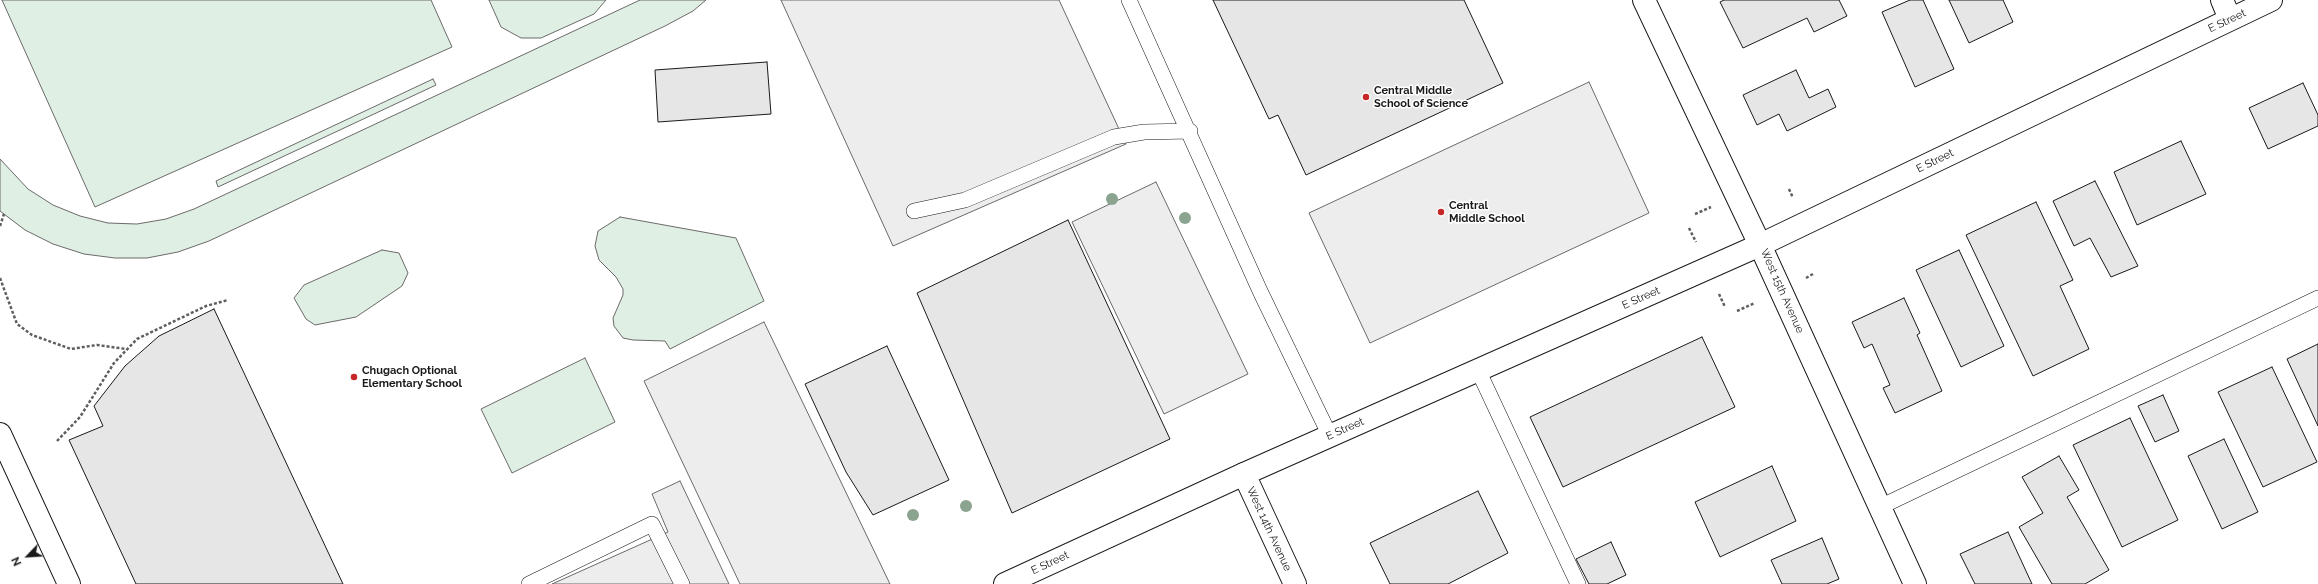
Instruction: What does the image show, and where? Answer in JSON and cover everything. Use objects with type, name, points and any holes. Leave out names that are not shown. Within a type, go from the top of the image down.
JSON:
[{"type":"main road","name":"West 15th Avenue","points":[[1644,0],[1760,245],[1916,584]]},
{"type":"main road","name":"E Street","points":[[1005,584],[1244,474],[1760,245],[2226,9],[2271,0]]},
{"type":"main road","points":[[0,434],[69,584]]},
{"type":"main road","name":"West 14th Avenue","points":[[1244,474],[1295,584]]},
{"type":"lane","points":[[1129,0],[1190,131],[1260,290],[1330,436]]},
{"type":"lane","points":[[914,211],[965,200],[1114,137],[1144,132],[1190,131]]},
{"type":"lane","points":[[1880,507],[2318,298]]},
{"type":"lane","points":[[1478,370],[1578,584]]},
{"type":"lane","points":[[529,584],[652,524],[682,584]]},
{"type":"path","points":[[0,226],[4,214]]},
{"type":"path","points":[[0,278],[17,324],[32,335],[71,349],[97,345],[127,349]]},
{"type":"path","points":[[57,441],[80,417],[114,363],[137,339],[206,306],[228,300]]},
{"type":"green space","points":[[2,0],[431,0],[452,47],[95,207]]},
{"type":"green space","points":[[489,0],[606,0],[594,14],[541,38],[521,38],[501,27]]},
{"type":"green space","points":[[640,0],[706,0],[693,11],[665,26],[209,241],[178,252],[147,258],[115,258],[84,254],[53,244],[25,230],[0,211],[0,159],[28,189],[53,205],[80,216],[108,223],[137,224],[166,219],[194,209]]},
{"type":"green space","points":[[433,79],[436,85],[218,187],[216,181]]},
{"type":"green space","points":[[620,217],[736,238],[764,301],[670,349],[665,341],[633,340],[623,338],[614,326],[613,318],[623,295],[623,289],[616,277],[599,260],[595,246],[598,231]]},
{"type":"green space","points":[[382,250],[399,253],[408,273],[402,286],[356,317],[315,325],[306,319],[294,298],[304,285]]},
{"type":"green space","points":[[585,358],[615,422],[512,473],[481,409]]},
{"type":"shaded area","points":[[781,0],[1059,0],[1126,144],[893,246]]},
{"type":"shaded area","points":[[1589,82],[1649,213],[1370,343],[1309,213]]},
{"type":"shaded area","points":[[1156,182],[1248,374],[1164,414],[1072,222]]},
{"type":"shaded area","points":[[764,322],[890,584],[740,584],[644,381]]},
{"type":"shaded area","points":[[680,481],[729,584],[552,584],[668,532],[652,494]]},
{"type":"building","name":"Central Middle School of Science","points":[[1213,0],[1464,0],[1503,83],[1306,175],[1278,115],[1269,119]]},
{"type":"building","points":[[1724,0],[1839,0],[1847,16],[1814,32],[1807,18],[1743,48],[1720,2]]},
{"type":"building","points":[[1910,0],[1923,0],[1954,69],[1915,87],[1882,12]]},
{"type":"building","points":[[1949,0],[2003,0],[2013,22],[1969,43]]},
{"type":"building","points":[[767,62],[771,114],[658,122],[655,70]]},
{"type":"building","points":[[1796,70],[1809,98],[1828,89],[1836,107],[1787,131],[1779,114],[1757,125],[1743,95]]},
{"type":"building","points":[[2303,83],[2318,115],[2318,126],[2268,149],[2249,108]]},
{"type":"building","points":[[2181,141],[2206,194],[2137,225],[2114,172]]},
{"type":"building","points":[[2095,181],[2138,266],[2111,277],[2090,238],[2074,246],[2053,201]]},
{"type":"building","points":[[2036,202],[2073,280],[2060,286],[2089,349],[2033,376],[1966,235]]},
{"type":"building","points":[[1068,220],[1170,439],[1012,513],[917,293]]},
{"type":"building","points":[[1959,250],[2004,346],[1961,367],[1916,270]]},
{"type":"building","points":[[1904,298],[1920,333],[1917,335],[1942,391],[1895,413],[1883,388],[1890,385],[1872,344],[1864,348],[1852,322]]},
{"type":"building","points":[[214,309],[343,584],[136,584],[69,440],[103,426],[94,406],[125,366],[159,336]]},
{"type":"building","points":[[1702,337],[1735,407],[1563,487],[1530,417]]},
{"type":"building","points":[[2318,344],[2318,426],[2287,359]]},
{"type":"building","points":[[887,346],[949,480],[873,515],[846,472],[805,384]]},
{"type":"building","points":[[2272,367],[2317,462],[2263,487],[2218,392]]},
{"type":"building","points":[[2163,395],[2179,431],[2155,442],[2138,406]]},
{"type":"building","points":[[2130,418],[2178,520],[2122,547],[2073,445]]},
{"type":"building","points":[[2224,439],[2258,512],[2222,529],[2188,456]]},
{"type":"building","points":[[2059,456],[2079,490],[2067,497],[2109,570],[2085,584],[2052,584],[2019,527],[2043,513],[2022,477]]},
{"type":"building","points":[[1772,466],[1796,521],[1720,557],[1695,502]]},
{"type":"building","points":[[1478,491],[1508,553],[1448,584],[1390,584],[1370,543]]},
{"type":"building","points":[[2008,532],[2032,584],[1975,584],[1960,554]]},
{"type":"building","points":[[1822,538],[1839,579],[1827,584],[1782,584],[1771,560]]},
{"type":"building","points":[[1611,542],[1626,575],[1607,584],[1589,584],[1576,559]]},
{"type":"place","name":"Central Middle School of Science","points":[[1366,97]]},
{"type":"place","name":"Central Middle School","points":[[1441,212]]},
{"type":"place","name":"Chugach Optional Elementary School","points":[[354,377]]}]
